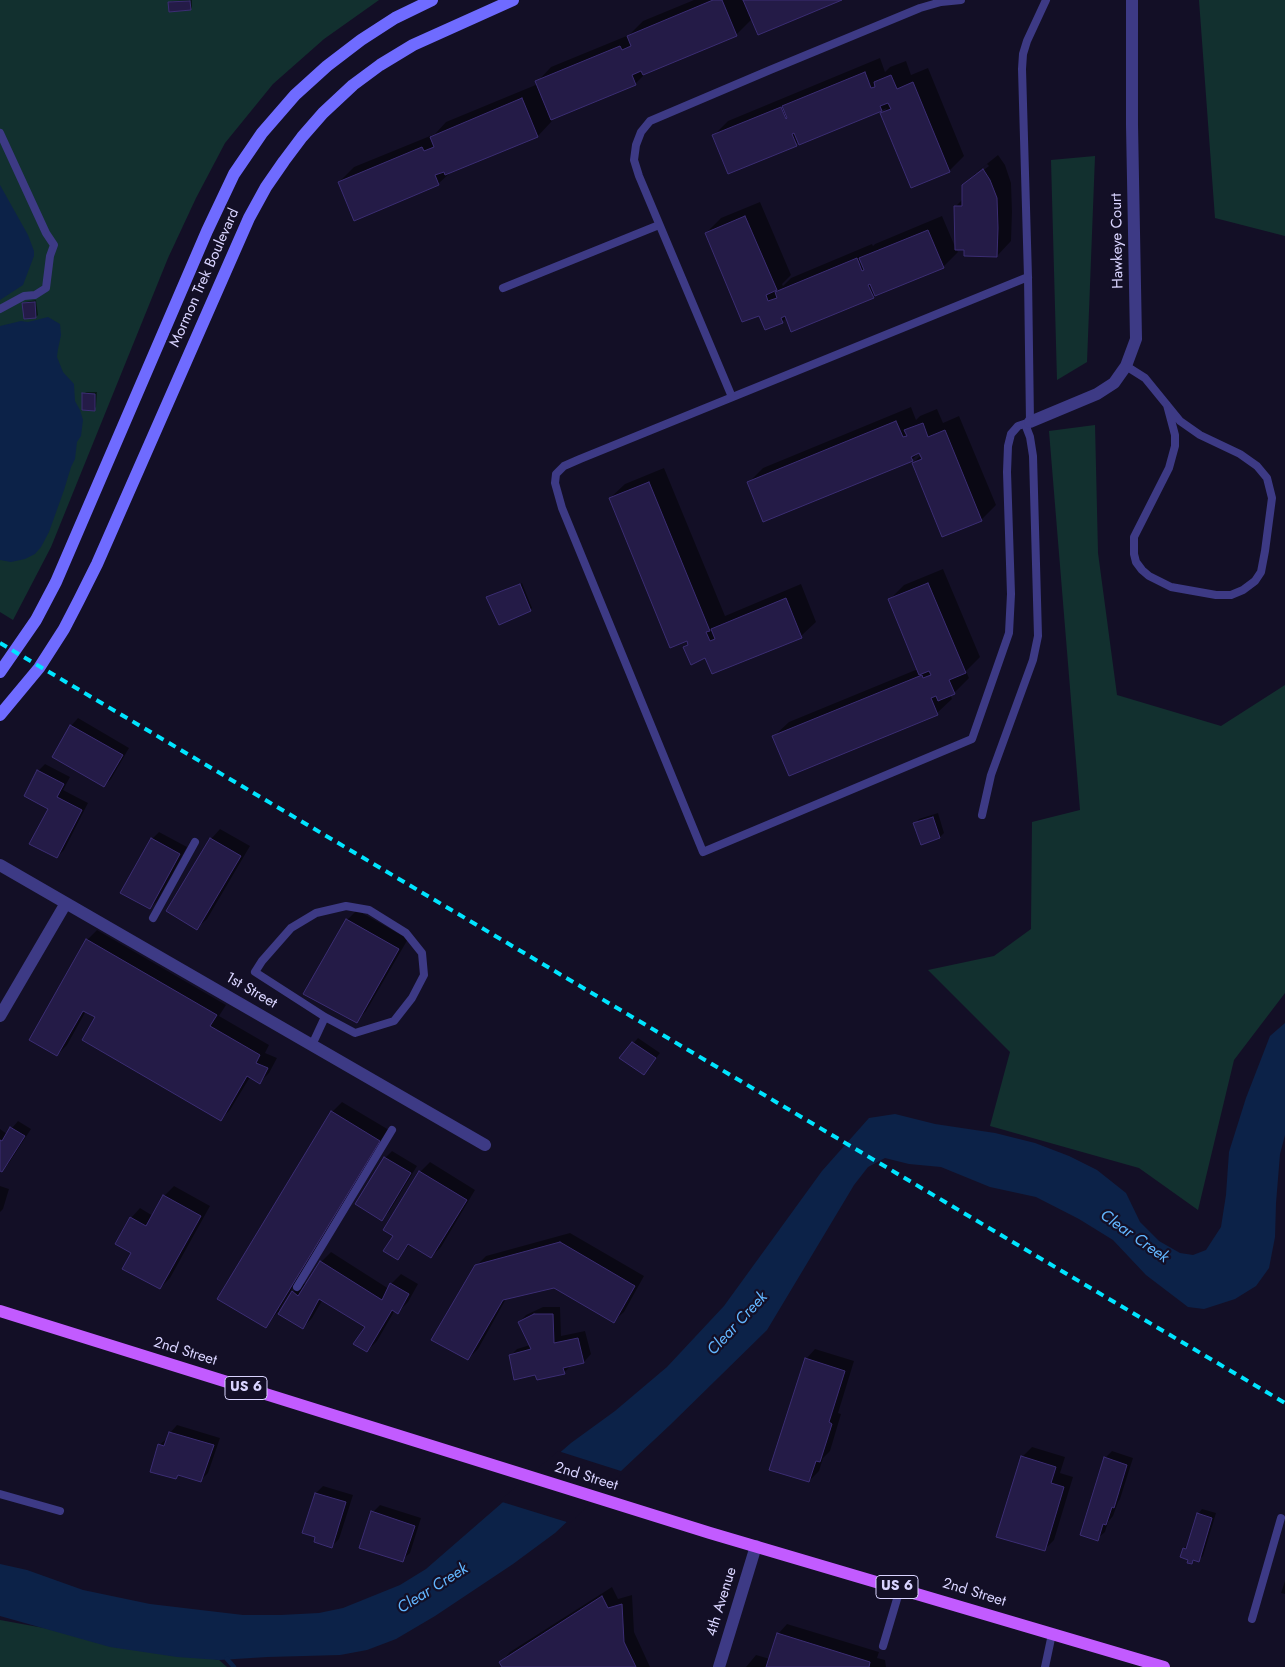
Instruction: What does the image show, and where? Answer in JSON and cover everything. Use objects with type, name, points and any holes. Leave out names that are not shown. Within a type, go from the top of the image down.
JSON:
[{"type":"main road","name":"Mormon Trek Boulevard","points":[[0,672],[36,620],[56,582],[207,231],[234,174],[262,133],[295,95],[327,66],[361,40],[395,18],[432,0]]},
{"type":"main road","name":"Mormon Trek Boulevard","points":[[0,715],[38,668],[64,630],[97,564],[249,218],[266,187],[284,161],[323,113],[380,65],[412,45],[513,0]]},
{"type":"main road","name":"2nd Street","points":[[0,1311],[756,1546],[1164,1667]]},
{"type":"street","name":"Hawkeye Court","points":[[1028,423],[1097,394],[1114,383],[1126,366],[1136,339],[1132,0]]},
{"type":"street","name":"1st Street","points":[[0,865],[486,1145]]},
{"type":"street","points":[[0,1016],[66,903]]},
{"type":"street","name":"4th Avenue","points":[[719,1667],[756,1546]]},
{"type":"lane","points":[[732,397],[639,176],[634,160],[636,144],[641,132],[650,121],[679,107],[920,8],[941,2],[961,0]]},
{"type":"lane","points":[[982,815],[991,774],[1033,660],[1038,636],[1033,456],[1028,423],[1028,278],[1022,69],[1027,41],[1046,0]]},
{"type":"lane","points":[[0,133],[46,233],[54,245],[50,256],[46,288],[35,295],[24,296],[0,309]]},
{"type":"lane","points":[[503,288],[659,225]]},
{"type":"lane","points":[[1028,278],[564,466],[556,474],[555,483],[562,508],[703,852],[972,740],[1009,633],[1011,594],[1007,472],[1008,446],[1011,434],[1018,426],[1028,423]]},
{"type":"lane","points":[[1126,366],[1145,378],[1167,405],[1180,421],[1189,428],[1240,454],[1257,466],[1267,478],[1272,498],[1266,551],[1261,572],[1243,590],[1231,595],[1216,595],[1159,583],[1142,570],[1136,562],[1133,545],[1134,537],[1169,468],[1176,446],[1167,405]]},
{"type":"lane","points":[[152,918],[195,842]]},
{"type":"lane","points":[[346,906],[369,910],[406,933],[422,953],[424,975],[412,998],[394,1021],[355,1033],[325,1017],[255,972],[262,961],[291,928],[316,913],[346,906]]},
{"type":"lane","points":[[312,1045],[325,1017]]},
{"type":"lane","points":[[297,1287],[392,1130]]},
{"type":"lane","points":[[0,1494],[60,1511]]},
{"type":"lane","points":[[1252,1619],[1281,1518]]},
{"type":"lane","points":[[882,1646],[900,1588]]},
{"type":"lane","points":[[1045,1667],[1052,1634]]},
{"type":"green space","points":[[0,0],[379,0],[324,39],[273,84],[225,143],[196,198],[168,258],[51,547],[13,620],[0,612]]},
{"type":"green space","points":[[1199,0],[1285,0],[1285,236],[1215,218]]},
{"type":"green space","points":[[1095,156],[1087,362],[1057,380],[1051,160]]},
{"type":"green space","points":[[1095,425],[1098,553],[1117,695],[1221,726],[1285,685],[1285,993],[1234,1060],[1198,1210],[1139,1168],[990,1126],[1010,1052],[928,970],[994,956],[1031,929],[1032,822],[1080,810],[1049,431]]},
{"type":"green space","points":[[0,1620],[219,1660],[227,1667],[0,1667]]},
{"type":"water","points":[[0,185],[28,235],[34,256],[23,285],[0,300]]},
{"type":"water","points":[[48,317],[60,324],[61,335],[57,357],[63,372],[74,384],[75,401],[83,420],[81,436],[77,442],[75,459],[49,532],[41,547],[35,554],[25,559],[11,562],[0,560],[0,326]]},
{"type":"water","name":"Clear Creek","points":[[1285,1023],[1285,1135],[1280,1154],[1275,1237],[1269,1268],[1256,1286],[1235,1299],[1204,1309],[1188,1307],[1146,1275],[1113,1240],[1079,1219],[1036,1197],[990,1187],[941,1167],[909,1164],[885,1158],[868,1167],[854,1185],[767,1330],[670,1425],[555,1533],[513,1564],[435,1616],[396,1639],[367,1650],[340,1655],[219,1660],[177,1657],[110,1647],[0,1616],[0,1564],[27,1570],[83,1590],[150,1604],[243,1615],[319,1613],[343,1608],[400,1585],[426,1569],[571,1443],[615,1411],[667,1367],[724,1306],[822,1171],[869,1118],[895,1114],[935,1124],[995,1133],[1035,1143],[1069,1156],[1097,1170],[1126,1193],[1140,1222],[1159,1241],[1180,1253],[1193,1255],[1206,1250],[1221,1227],[1226,1195],[1229,1152],[1246,1098],[1270,1036]]},
{"type":"pier","points":[[558,1451],[624,1472],[570,1523],[499,1501]]},
{"type":"building","points":[[713,0],[722,0],[737,36],[643,75],[641,71],[632,75],[636,85],[551,120],[535,81],[620,46],[622,50],[631,46],[627,36]]},
{"type":"building","points":[[743,0],[842,0],[758,35]]},
{"type":"building","points":[[190,1],[191,10],[169,12],[168,2]]},
{"type":"building","points":[[865,72],[871,88],[875,87],[874,82],[891,75],[897,89],[913,82],[950,172],[911,188],[880,113],[891,109],[888,103],[880,106],[882,111],[799,145],[794,133],[792,134],[797,146],[728,174],[712,135],[781,107],[786,119],[782,106]]},
{"type":"building","points":[[522,98],[538,137],[445,175],[444,172],[435,175],[439,185],[354,221],[338,182],[422,147],[424,151],[434,147],[430,137]]},
{"type":"building","points":[[983,169],[990,180],[997,198],[997,257],[964,256],[964,250],[955,250],[954,206],[962,206],[962,185]]},
{"type":"building","points":[[745,216],[777,290],[766,295],[768,301],[777,298],[775,292],[857,258],[862,271],[864,270],[859,258],[928,230],[944,268],[875,296],[870,284],[868,285],[874,298],[791,332],[785,316],[781,318],[783,323],[765,330],[759,316],[742,322],[705,233]]},
{"type":"building","points":[[35,302],[36,318],[24,319],[22,303]]},
{"type":"building","points":[[82,393],[95,394],[95,411],[82,410]]},
{"type":"building","points":[[896,421],[903,437],[907,436],[904,430],[923,423],[928,437],[945,430],[982,521],[942,537],[912,463],[922,459],[919,453],[911,457],[913,461],[763,522],[747,482]]},
{"type":"building","points":[[649,482],[710,631],[706,632],[710,641],[715,639],[711,629],[786,598],[802,638],[712,674],[705,658],[691,665],[683,647],[688,645],[687,641],[670,648],[609,498]]},
{"type":"building","points":[[928,583],[966,673],[949,680],[955,694],[938,701],[936,696],[931,698],[938,715],[789,776],[772,736],[922,675],[923,678],[931,675],[929,671],[919,675],[888,599]]},
{"type":"building","points":[[520,584],[531,611],[499,625],[486,597]]},
{"type":"building","points":[[70,725],[123,755],[104,787],[52,757]]},
{"type":"building","points":[[37,770],[64,784],[57,797],[82,810],[57,858],[29,844],[48,809],[24,796]]},
{"type":"building","points":[[933,817],[940,838],[921,845],[913,823]]},
{"type":"building","points":[[151,838],[180,854],[150,909],[120,893]]},
{"type":"building","points":[[210,838],[241,856],[197,930],[166,911]]},
{"type":"building","points":[[346,919],[399,949],[357,1023],[303,994]]},
{"type":"building","points":[[86,939],[217,1015],[210,1026],[260,1055],[256,1063],[268,1068],[260,1084],[247,1076],[221,1121],[82,1040],[95,1017],[83,1011],[57,1056],[29,1040]]},
{"type":"building","points":[[632,1042],[656,1058],[644,1075],[619,1058]]},
{"type":"building","points":[[331,1111],[380,1141],[266,1328],[217,1299]]},
{"type":"building","points":[[10,1127],[25,1136],[2,1172],[0,1171],[0,1140],[2,1141]]},
{"type":"building","points":[[384,1157],[411,1173],[382,1221],[355,1204]]},
{"type":"building","points":[[419,1171],[467,1200],[431,1258],[408,1244],[398,1260],[383,1251],[393,1236],[383,1230]]},
{"type":"building","points":[[163,1195],[201,1216],[160,1289],[122,1269],[131,1253],[115,1244],[130,1217],[146,1226]]},
{"type":"building","points":[[560,1242],[635,1286],[614,1323],[554,1288],[503,1300],[468,1360],[431,1340],[475,1265]]},
{"type":"building","points":[[320,1261],[382,1300],[390,1283],[409,1294],[398,1314],[392,1310],[367,1352],[353,1344],[365,1327],[319,1299],[303,1329],[278,1314],[292,1291],[298,1296]]},
{"type":"building","points":[[534,1314],[553,1314],[554,1343],[578,1338],[584,1363],[563,1368],[565,1374],[537,1380],[535,1375],[514,1380],[509,1355],[531,1349],[518,1322]]},
{"type":"building","points":[[805,1358],[845,1371],[829,1422],[832,1424],[820,1462],[816,1461],[809,1482],[769,1470]]},
{"type":"building","points":[[169,1432],[214,1445],[201,1482],[178,1475],[176,1479],[150,1472],[158,1444],[164,1446]]},
{"type":"building","points":[[1021,1456],[1056,1467],[1051,1483],[1064,1487],[1045,1551],[996,1537]]},
{"type":"building","points":[[1104,1457],[1127,1465],[1114,1508],[1112,1507],[1106,1525],[1103,1524],[1098,1541],[1080,1535]]},
{"type":"building","points":[[315,1493],[346,1502],[332,1548],[314,1542],[315,1537],[302,1533]]},
{"type":"building","points":[[371,1511],[415,1526],[403,1562],[359,1548]]},
{"type":"building","points":[[1197,1513],[1212,1518],[1199,1562],[1193,1560],[1192,1564],[1187,1563],[1188,1560],[1180,1557],[1183,1548],[1186,1549]]},
{"type":"building","points":[[602,1596],[608,1608],[622,1604],[624,1642],[636,1667],[502,1667],[499,1662]]},
{"type":"building","points":[[777,1633],[870,1662],[869,1667],[766,1667]]},
{"type":"waterway","points":[[227,1659],[234,1667]]},
{"type":"railway","points":[[0,643],[1285,1403]]}]
